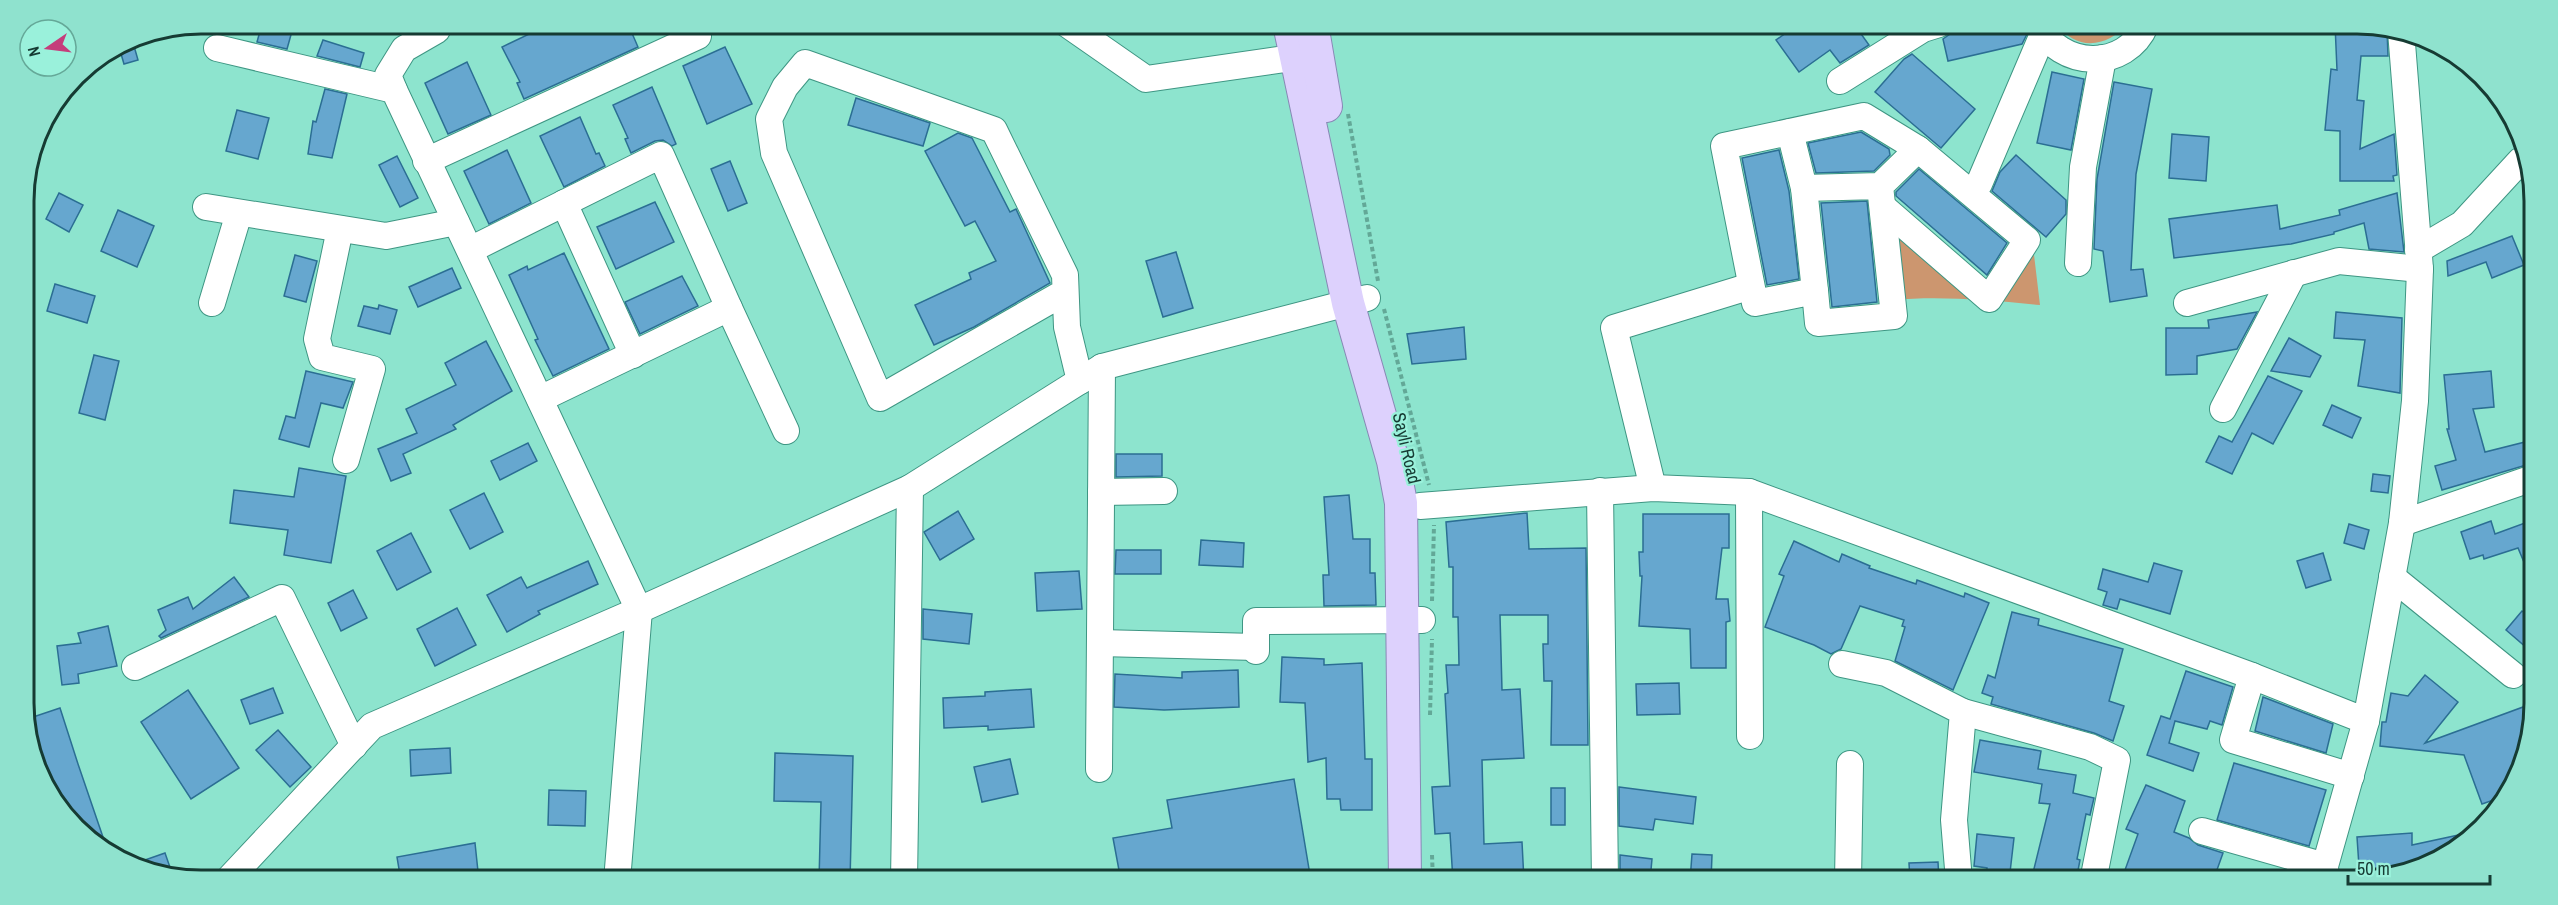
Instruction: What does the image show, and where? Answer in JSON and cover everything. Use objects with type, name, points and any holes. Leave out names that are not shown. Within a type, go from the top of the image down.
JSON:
[{"type":"main road","points":[[1294,35],[1305,56]]},
{"type":"main road","name":"Sayli Road","points":[[1310,35],[1305,56],[1340,178],[1358,300],[1403,423],[1420,506],[1412,620],[1424,870]]},
{"type":"main road","points":[[1358,300],[1398,484],[1412,620],[1405,870]]},
{"type":"street","points":[[426,35],[404,49],[388,75],[639,610],[618,870]]},
{"type":"street","points":[[1083,35],[1146,79],[1305,56]]},
{"type":"street","points":[[1840,81],[1913,35]]},
{"type":"street","points":[[1978,184],[2038,35]]},
{"type":"street","points":[[2045,35],[2057,49],[2075,58],[2095,60],[2114,56],[2130,46],[2138,35]]},
{"type":"street","points":[[426,160],[698,36]]},
{"type":"street","points":[[2326,870],[2366,721],[2402,523],[2415,401],[2419,259],[2401,40]]},
{"type":"street","points":[[217,48],[394,90]]},
{"type":"street","points":[[2078,263],[2083,166],[2103,58]]},
{"type":"street","points":[[1065,292],[880,398],[774,153],[769,119],[786,87],[805,63],[994,130],[1065,275],[1067,327],[1080,381]]},
{"type":"street","points":[[1804,188],[1881,196],[1989,299],[2027,240],[1918,149],[1864,116],[1724,146],[1755,303],[1815,291]]},
{"type":"street","points":[[1790,132],[1804,188],[1818,323],[1894,316],[1881,196],[1918,149]]},
{"type":"street","points":[[470,250],[661,155],[786,431]]},
{"type":"street","points":[[2187,303],[2339,261],[2419,259],[2462,224],[2519,162]]},
{"type":"street","points":[[564,203],[633,354]]},
{"type":"street","points":[[206,207],[386,236],[456,222]]},
{"type":"street","points":[[212,303],[239,213]]},
{"type":"street","points":[[340,229],[316,339],[322,357],[372,369],[346,460]]},
{"type":"street","points":[[2223,409],[2295,273]]},
{"type":"street","points":[[1653,488],[1614,328],[1751,286]]},
{"type":"street","points":[[237,870],[372,726],[639,610],[910,488],[1102,367],[1358,300]]},
{"type":"street","points":[[540,399],[729,308]]},
{"type":"street","points":[[1099,769],[1102,367]]},
{"type":"street","points":[[2402,523],[2524,481]]},
{"type":"street","points":[[904,870],[910,488]]},
{"type":"street","points":[[1420,506],[1653,488],[1749,492],[2252,676],[2366,721]]},
{"type":"street","points":[[1101,492],[1164,491]]},
{"type":"street","points":[[1600,491],[1605,870]]},
{"type":"street","points":[[1749,492],[1750,736]]},
{"type":"street","points":[[2392,577],[2513,675]]},
{"type":"street","points":[[135,667],[282,598],[354,746]]},
{"type":"street","points":[[1100,643],[1256,649],[1256,621],[1412,620]]},
{"type":"street","points":[[1842,664],[1886,673],[1964,712],[2090,747],[2117,760],[2095,870]]},
{"type":"street","points":[[2252,676],[2233,740],[2351,776]]},
{"type":"street","points":[[1958,870],[1954,820],[1964,712]]},
{"type":"street","points":[[1848,870],[1850,764]]},
{"type":"street","points":[[2202,831],[2314,870]]},
{"type":"shaded area","points":[[2068,35],[2116,35],[2092,43],[2073,39]]},
{"type":"shaded area","points":[[1883,207],[1989,299],[2032,238],[2040,305],[1966,299],[1892,300]]},
{"type":"building","points":[[259,35],[291,35],[287,49],[257,42]]},
{"type":"building","points":[[527,35],[633,35],[638,47],[524,99],[517,83],[520,82],[502,47]]},
{"type":"building","points":[[1783,35],[1862,35],[1869,45],[1840,63],[1830,50],[1799,72],[1776,40]]},
{"type":"building","points":[[1949,35],[2026,35],[2022,44],[1948,61],[1943,39]]},
{"type":"building","points":[[2335,35],[2387,38],[2388,56],[2361,56],[2357,100],[2364,101],[2360,149],[2394,134],[2397,175],[2393,176],[2394,181],[2340,181],[2340,131],[2325,130],[2331,69],[2337,70]]},
{"type":"building","points":[[323,40],[364,53],[360,67],[317,56]]},
{"type":"building","points":[[725,47],[752,104],[707,124],[683,66]]},
{"type":"building","points":[[135,49],[138,60],[124,64],[121,55]]},
{"type":"building","points":[[1912,54],[1975,109],[1941,148],[1875,92],[1904,59]]},
{"type":"building","points":[[467,62],[491,115],[448,134],[425,83]]},
{"type":"building","points":[[2052,72],[2084,79],[2071,150],[2037,143]]},
{"type":"building","points":[[2114,82],[2152,89],[2136,174],[2131,270],[2143,269],[2147,296],[2110,302],[2103,251],[2094,249],[2097,179]]},
{"type":"building","points":[[652,87],[676,144],[672,146],[663,140],[655,141],[631,153],[625,139],[628,138],[613,105]]},
{"type":"building","points":[[325,89],[347,94],[332,158],[308,154],[313,121],[316,122]]},
{"type":"building","points":[[856,98],[930,123],[923,146],[848,125]]},
{"type":"building","points":[[237,110],[269,118],[258,159],[226,151]]},
{"type":"building","points":[[580,117],[596,154],[599,153],[605,166],[564,187],[540,136]]},
{"type":"building","points":[[1861,132],[1889,149],[1890,155],[1874,171],[1816,173],[1808,143]]},
{"type":"building","points":[[958,133],[972,138],[1010,212],[1016,209],[1050,283],[974,327],[934,345],[915,305],[971,279],[969,273],[996,261],[975,221],[965,226],[925,151]]},
{"type":"building","points":[[2172,134],[2209,137],[2206,181],[2169,178]]},
{"type":"building","points":[[507,150],[531,203],[489,224],[464,171]]},
{"type":"building","points":[[1779,150],[1789,191],[1799,279],[1767,285],[1742,158]]},
{"type":"building","points":[[2016,155],[2066,200],[2066,214],[2046,237],[1992,191],[2000,172]]},
{"type":"building","points":[[397,156],[418,198],[400,207],[379,165]]},
{"type":"building","points":[[730,161],[747,203],[728,211],[711,169]]},
{"type":"building","points":[[1919,169],[2007,243],[1987,275],[1896,196],[1896,192]]},
{"type":"building","points":[[59,193],[83,205],[69,232],[46,219]]},
{"type":"building","points":[[2397,193],[2404,252],[2369,249],[2364,223],[2334,232],[2334,234],[2291,244],[2174,258],[2169,219],[2277,205],[2280,229],[2340,215],[2339,210]]},
{"type":"building","points":[[1867,201],[1877,302],[1832,307],[1821,203]]},
{"type":"building","points":[[655,202],[674,242],[616,269],[597,227]]},
{"type":"building","points":[[118,210],[154,226],[137,267],[101,251]]},
{"type":"building","points":[[2512,236],[2524,265],[2492,278],[2486,262],[2448,276],[2447,261]]},
{"type":"building","points":[[1176,252],[1193,308],[1163,317],[1146,261]]},
{"type":"building","points":[[564,253],[609,349],[553,376],[535,340],[538,339],[509,275],[527,266],[528,270]]},
{"type":"building","points":[[295,255],[317,261],[306,302],[284,296]]},
{"type":"building","points":[[452,268],[461,288],[418,307],[409,287]]},
{"type":"building","points":[[682,276],[698,306],[640,334],[625,302]]},
{"type":"building","points":[[55,284],[95,296],[87,323],[47,311]]},
{"type":"building","points":[[379,305],[397,310],[390,334],[358,326],[364,306],[378,309]]},
{"type":"building","points":[[2257,312],[2237,349],[2197,356],[2197,374],[2166,375],[2166,328],[2209,328],[2208,320]]},
{"type":"building","points":[[2336,312],[2402,318],[2400,393],[2358,386],[2365,340],[2334,338]]},
{"type":"building","points":[[1464,327],[1466,359],[1412,364],[1407,334]]},
{"type":"building","points":[[2289,338],[2321,356],[2310,377],[2271,371]]},
{"type":"building","points":[[486,341],[512,391],[453,425],[456,429],[403,454],[411,473],[391,481],[378,449],[417,433],[406,409],[456,385],[445,363]]},
{"type":"building","points":[[94,355],[119,361],[105,420],[79,413]]},
{"type":"building","points":[[306,371],[353,382],[343,408],[321,403],[309,447],[279,439],[286,416],[295,418]]},
{"type":"building","points":[[2491,371],[2494,407],[2473,409],[2485,452],[2524,442],[2524,466],[2442,490],[2435,466],[2456,460],[2447,429],[2449,429],[2444,375]]},
{"type":"building","points":[[2268,376],[2302,391],[2273,444],[2252,433],[2232,474],[2206,462],[2219,436],[2232,442]]},
{"type":"building","points":[[2332,405],[2361,418],[2352,438],[2323,425]]},
{"type":"building","points":[[528,443],[537,461],[500,480],[491,461]]},
{"type":"building","points":[[1116,454],[1162,454],[1162,476],[1116,477]]},
{"type":"building","points":[[299,468],[346,476],[331,563],[284,555],[288,530],[230,523],[234,490],[294,497]]},
{"type":"building","points":[[2373,474],[2390,476],[2388,493],[2371,491]]},
{"type":"building","points":[[484,493],[503,532],[470,549],[450,510]]},
{"type":"building","points":[[1349,495],[1353,539],[1370,539],[1370,573],[1375,573],[1376,605],[1324,606],[1323,575],[1329,575],[1324,497]]},
{"type":"building","points":[[958,511],[974,539],[940,560],[924,532]]},
{"type":"building","points":[[1527,513],[1529,549],[1586,548],[1588,745],[1551,745],[1552,681],[1544,681],[1543,644],[1548,644],[1548,615],[1500,615],[1502,690],[1520,689],[1524,758],[1482,760],[1484,844],[1522,842],[1523,870],[1452,870],[1450,833],[1435,834],[1432,787],[1450,786],[1445,694],[1448,693],[1446,665],[1459,665],[1458,617],[1453,617],[1453,567],[1449,567],[1446,522]]},
{"type":"building","points":[[1643,514],[1729,514],[1729,548],[1722,548],[1716,599],[1728,599],[1730,621],[1726,622],[1726,668],[1691,668],[1690,629],[1639,626],[1642,576],[1640,576],[1639,552],[1643,552]]},
{"type":"building","points":[[2491,521],[2495,534],[2524,523],[2524,562],[2518,548],[2484,559],[2483,555],[2470,559],[2461,532]]},
{"type":"building","points":[[2349,524],[2369,530],[2364,549],[2344,543]]},
{"type":"building","points":[[411,533],[431,572],[397,590],[377,551]]},
{"type":"building","points":[[1201,540],[1244,543],[1243,567],[1199,565]]},
{"type":"building","points":[[1794,541],[1839,562],[1842,554],[1870,566],[1869,568],[1916,584],[1917,580],[1964,597],[1965,593],[1989,603],[1953,690],[1895,661],[1905,627],[1902,626],[1904,620],[1860,606],[1841,649],[1831,654],[1814,645],[1765,627],[1784,576],[1779,574]]},
{"type":"building","points":[[1116,550],[1161,550],[1161,574],[1115,574]]},
{"type":"building","points":[[2323,553],[2331,580],[2306,588],[2297,561]]},
{"type":"building","points":[[588,561],[598,584],[538,611],[540,614],[507,632],[487,595],[521,577],[527,588]]},
{"type":"building","points":[[2154,563],[2182,571],[2170,614],[2120,599],[2117,609],[2103,605],[2107,592],[2098,589],[2103,569],[2148,582]]},
{"type":"building","points":[[1079,571],[1082,609],[1037,611],[1035,573]]},
{"type":"building","points":[[234,577],[249,597],[161,638],[159,636],[166,630],[158,610],[188,597],[193,609]]},
{"type":"building","points":[[353,590],[367,618],[341,631],[328,603]]},
{"type":"building","points":[[457,608],[476,645],[435,666],[417,629]]},
{"type":"building","points":[[923,609],[972,614],[969,644],[923,639]]},
{"type":"building","points":[[2522,611],[2524,612],[2524,645],[2506,630]]},
{"type":"building","points":[[2012,612],[2039,619],[2038,625],[2123,649],[2109,701],[2124,706],[2113,741],[2094,733],[1991,704],[1993,697],[1982,693],[1988,675],[1995,678]]},
{"type":"building","points":[[108,626],[117,666],[78,674],[79,683],[62,685],[57,646],[81,643],[78,633]]},
{"type":"building","points":[[1282,657],[1324,659],[1324,665],[1362,663],[1365,759],[1372,759],[1372,810],[1341,810],[1340,799],[1327,799],[1326,758],[1308,762],[1305,703],[1280,702]]},
{"type":"building","points":[[1238,670],[1239,707],[1164,710],[1114,707],[1115,674],[1182,678],[1182,672]]},
{"type":"building","points":[[2186,671],[2233,687],[2222,725],[2210,721],[2207,729],[2175,721],[2169,743],[2199,753],[2193,771],[2147,755],[2161,716],[2170,719]]},
{"type":"building","points":[[2425,675],[2458,702],[2425,743],[2524,707],[2515,757],[2492,801],[2482,804],[2464,755],[2380,746],[2382,722],[2386,722],[2391,693],[2408,696]]},
{"type":"building","points":[[1679,683],[1680,714],[1637,715],[1636,684]]},
{"type":"building","points":[[273,688],[283,713],[250,724],[241,700]]},
{"type":"building","points":[[1031,689],[1034,727],[988,730],[988,726],[944,728],[943,698],[985,696],[985,692]]},
{"type":"building","points":[[188,690],[239,768],[191,799],[141,722]]},
{"type":"building","points":[[2263,697],[2333,724],[2326,753],[2255,731]]},
{"type":"building","points":[[60,708],[103,838],[76,814],[52,777],[43,757],[36,716]]},
{"type":"building","points":[[278,730],[311,767],[290,787],[256,750]]},
{"type":"building","points":[[1980,740],[2041,751],[2038,769],[2076,775],[2073,793],[2094,798],[2090,815],[2086,814],[2077,859],[2080,860],[2078,870],[2034,870],[2050,804],[2039,803],[2042,784],[1974,772]]},
{"type":"building","points":[[450,748],[451,773],[411,776],[410,750]]},
{"type":"building","points":[[775,753],[853,756],[850,870],[819,870],[821,802],[774,801]]},
{"type":"building","points":[[1010,759],[1018,794],[982,802],[974,767]]},
{"type":"building","points":[[2234,763],[2326,790],[2309,846],[2217,820]]},
{"type":"building","points":[[1294,779],[1309,870],[1119,870],[1113,838],[1172,828],[1167,800]]},
{"type":"building","points":[[2146,785],[2185,801],[2174,832],[2189,838],[2198,845],[2223,853],[2217,870],[2125,870],[2138,834],[2126,829]]},
{"type":"building","points":[[1619,787],[1696,797],[1693,824],[1655,819],[1653,830],[1619,826]]},
{"type":"building","points":[[1551,788],[1565,788],[1565,825],[1551,825]]},
{"type":"building","points":[[549,790],[586,791],[585,826],[548,825]]},
{"type":"building","points":[[2412,833],[2412,845],[2460,835],[2440,848],[2410,862],[2359,870],[2357,837]]},
{"type":"building","points":[[1977,834],[2014,838],[2010,870],[1987,870],[1987,868],[1974,866]]},
{"type":"building","points":[[475,843],[478,870],[399,870],[397,857]]},
{"type":"building","points":[[165,853],[170,867],[148,862],[145,860]]},
{"type":"building","points":[[1692,854],[1712,855],[1711,870],[1691,870]]},
{"type":"building","points":[[1620,855],[1652,859],[1651,870],[1620,870]]},
{"type":"building","points":[[1938,862],[1938,870],[1909,870],[1909,863]]}]
